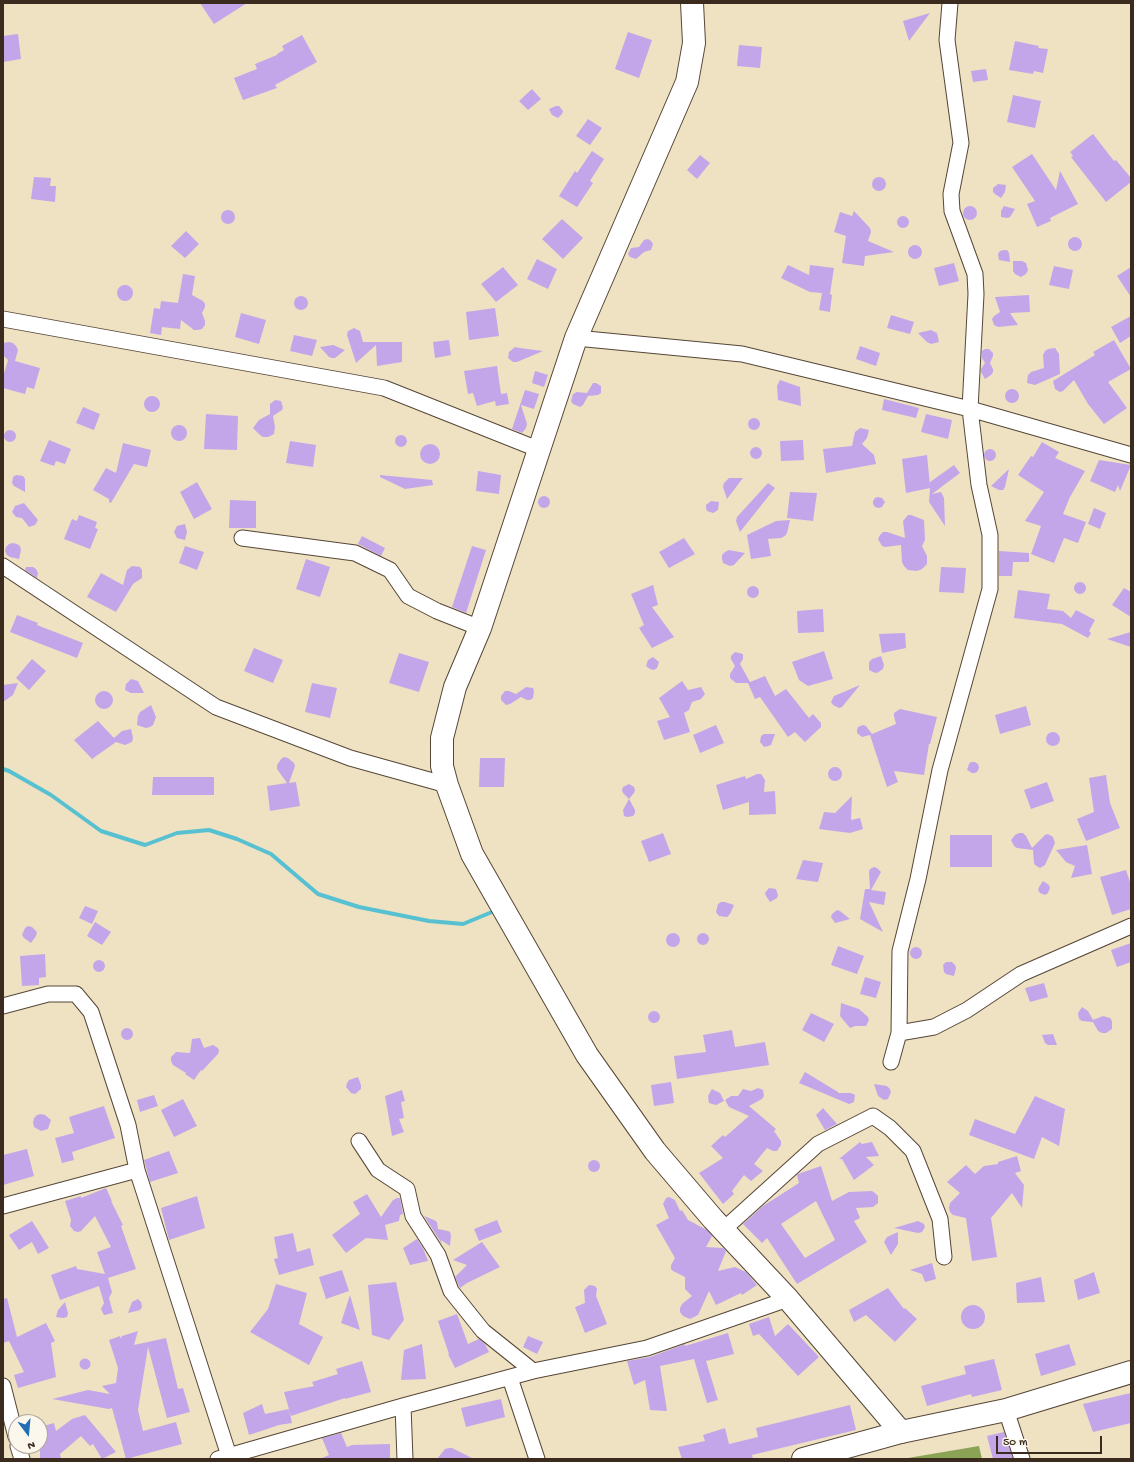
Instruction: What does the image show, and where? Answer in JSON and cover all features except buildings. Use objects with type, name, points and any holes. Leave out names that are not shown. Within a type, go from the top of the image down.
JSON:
[{"type":"main road","points":[[692,3],[694,43],[687,82],[576,338],[480,628],[455,687],[442,738],[442,766],[447,785],[472,854],[587,1055],[654,1151],[723,1230],[788,1299],[901,1432]]},
{"type":"main road","points":[[803,1459],[901,1432],[1006,1410],[1131,1372]]},
{"type":"street","points":[[891,1062],[899,1033],[900,951],[918,879],[940,770],[990,590],[990,535],[980,485],[970,409],[976,274],[952,212],[951,194],[961,143],[947,40],[950,3]]},
{"type":"street","points":[[3,319],[384,388],[540,450]]},
{"type":"street","points":[[576,338],[742,354],[970,409],[1131,455]]},
{"type":"street","points":[[242,538],[355,552],[390,570],[408,596],[437,611],[480,628]]},
{"type":"street","points":[[3,566],[216,707],[350,758],[447,785]]},
{"type":"street","points":[[899,1033],[934,1027],[967,1010],[1021,974],[1131,926]]},
{"type":"street","points":[[3,1006],[48,994],[76,994],[91,1012],[128,1125],[137,1170],[226,1458],[403,1406],[533,1371],[647,1348],[788,1299]]},
{"type":"street","points":[[723,1230],[818,1144],[873,1116],[890,1128],[913,1151],[940,1219],[944,1257]]},
{"type":"street","points":[[359,1142],[378,1170],[407,1189],[413,1216],[438,1255],[451,1290],[483,1331],[533,1371]]},
{"type":"street","points":[[3,1206],[137,1170]]},
{"type":"street","points":[[510,1378],[537,1459]]},
{"type":"street","points":[[3,1386],[10,1414]]},
{"type":"street","points":[[403,1406],[405,1459]]},
{"type":"street","points":[[1006,1410],[1022,1459]]},
{"type":"green space","points":[[979,1446],[982,1459],[902,1459]]},
{"type":"waterway","points":[[3,769],[51,795],[101,831],[145,845],[177,833],[209,830],[237,839],[271,854],[318,894],[359,907],[429,921],[463,924],[492,912]]}]
